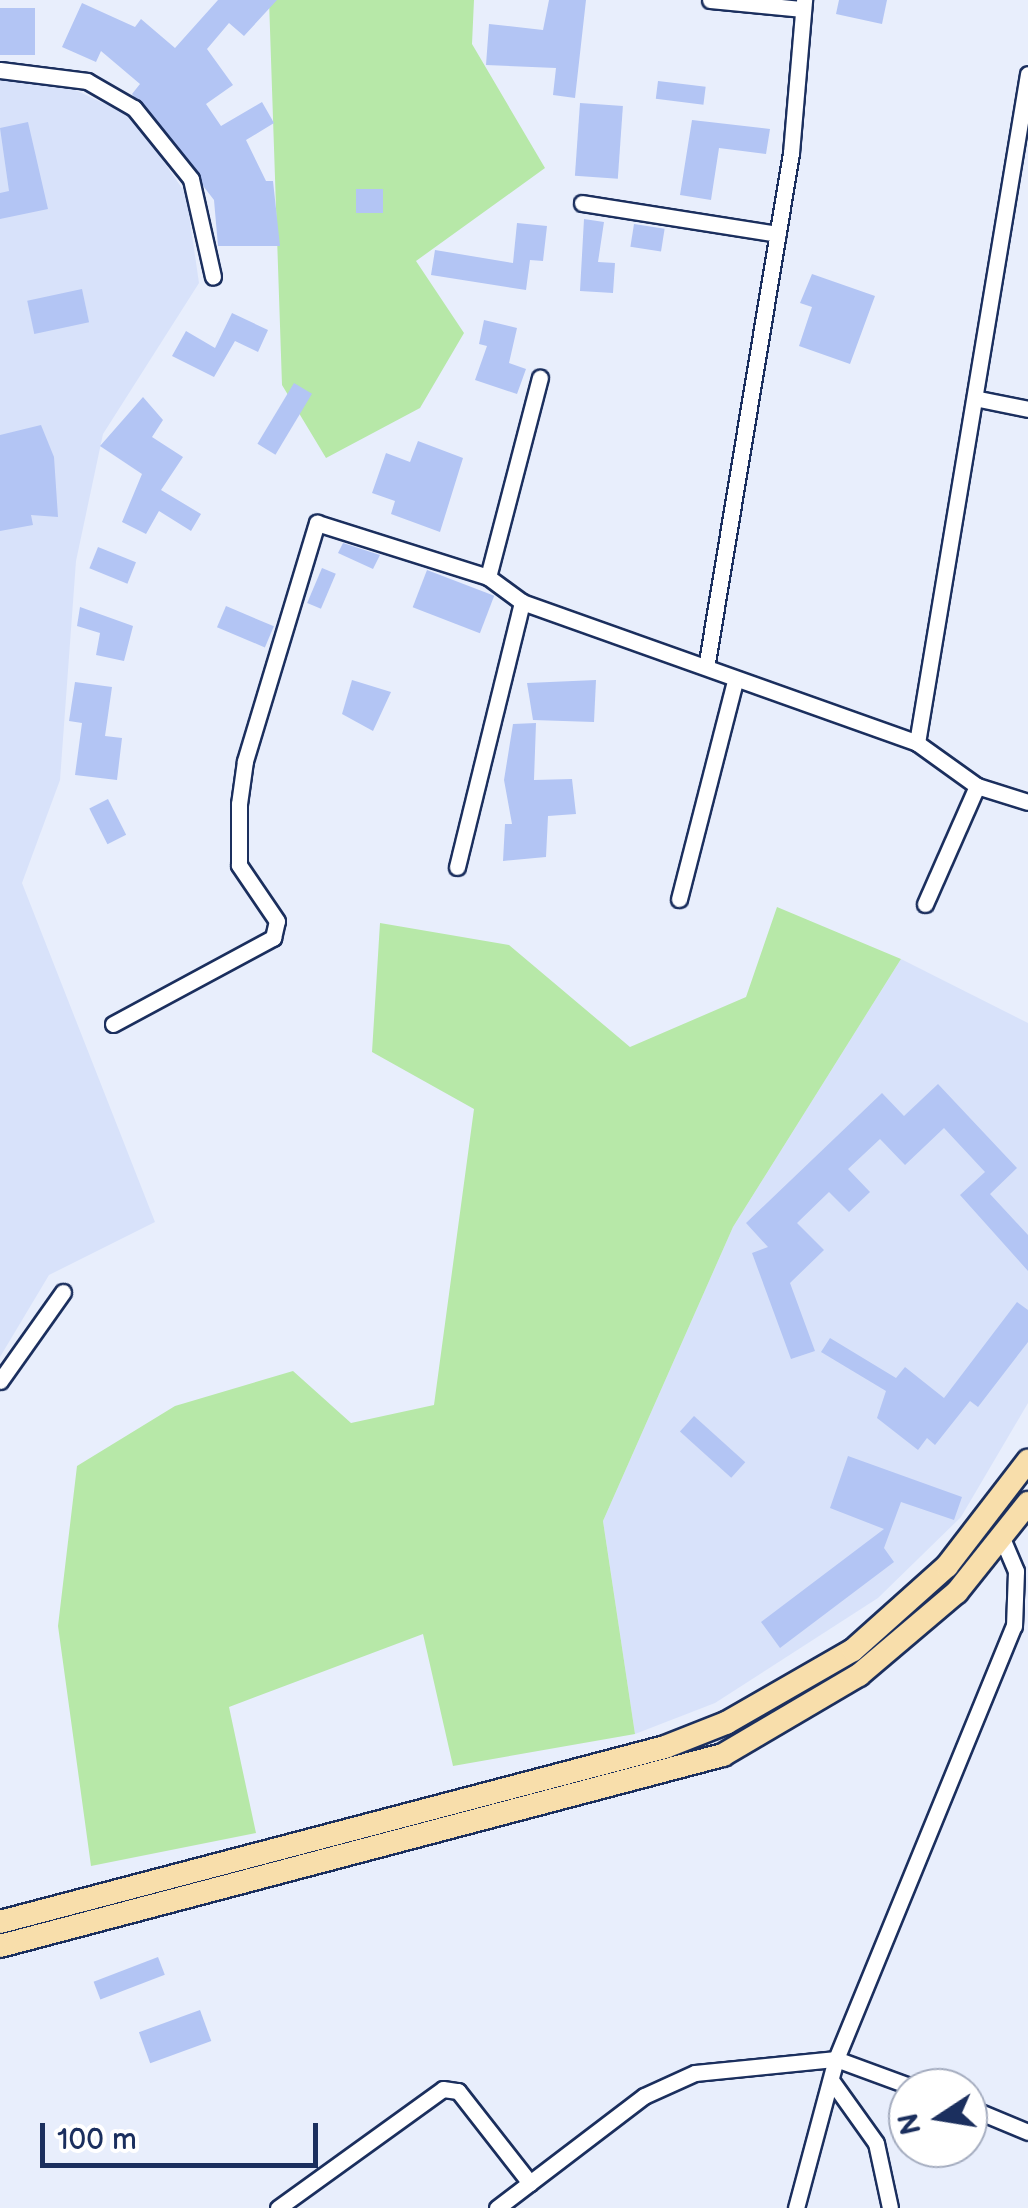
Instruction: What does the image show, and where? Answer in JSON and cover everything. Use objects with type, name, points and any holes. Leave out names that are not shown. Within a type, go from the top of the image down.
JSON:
[{"type":"main road","points":[[0,1922],[665,1747],[726,1723],[853,1650],[947,1566],[1028,1461]]},
{"type":"main road","points":[[0,1946],[722,1756],[859,1675],[957,1592],[1003,1540],[1028,1503]]},
{"type":"street","points":[[707,662],[778,234],[803,5],[710,0]]},
{"type":"street","points":[[0,70],[86,81],[134,108],[192,179],[213,278]]},
{"type":"street","points":[[917,743],[979,399],[1028,74]]},
{"type":"street","points":[[582,202],[778,234]]},
{"type":"street","points":[[488,577],[540,378]]},
{"type":"street","points":[[979,399],[1028,410]]},
{"type":"street","points":[[113,1024],[273,938],[278,921],[240,865],[240,804],[245,760],[318,523],[488,577],[522,602],[707,662],[735,681],[917,743],[978,786],[1028,802]]},
{"type":"street","points":[[457,867],[522,602]]},
{"type":"street","points":[[679,899],[735,681]]},
{"type":"street","points":[[925,904],[978,786]]},
{"type":"street","points":[[0,1382],[63,1292]]},
{"type":"street","points":[[796,2208],[836,2059],[1014,1626],[1023,1592],[1003,1540]]},
{"type":"street","points":[[497,2208],[644,2096],[695,2073],[836,2059],[888,2078]]},
{"type":"street","points":[[831,2080],[871,2132],[890,2208]]},
{"type":"street","points":[[278,2208],[443,2089],[458,2091],[530,2182]]},
{"type":"street","points":[[988,2115],[1028,2132]]},
{"type":"shaded area","points":[[0,78],[56,81],[133,117],[186,194],[199,283],[103,434],[76,561],[60,780],[22,883],[155,1222],[49,1275],[0,1357]]},
{"type":"shaded area","points":[[901,959],[1028,1023],[1028,1403],[961,1517],[878,1598],[715,1703],[635,1734],[603,1521],[733,1227]]},
{"type":"green space","points":[[269,0],[474,0],[472,44],[545,168],[416,261],[464,333],[420,408],[326,458],[282,385]]},
{"type":"green space","points":[[777,907],[901,959],[733,1227],[603,1521],[635,1734],[453,1766],[423,1634],[229,1707],[256,1833],[91,1866],[58,1626],[77,1466],[175,1406],[293,1371],[351,1423],[434,1405],[474,1109],[372,1052],[380,923],[509,945],[630,1047],[746,997]]},
{"type":"building","points":[[218,0],[277,0],[244,36],[229,23],[207,49],[233,85],[206,104],[221,126],[262,102],[274,123],[246,140],[266,181],[273,181],[280,246],[218,246],[214,200],[132,94],[140,84],[101,51],[96,62],[62,47],[82,3],[135,27],[141,19],[175,48]]},
{"type":"building","points":[[549,0],[586,0],[575,98],[553,95],[556,68],[486,65],[489,24],[543,30]]},
{"type":"building","points":[[839,0],[887,0],[882,24],[836,14]]},
{"type":"building","points":[[0,8],[35,8],[35,55],[0,55]]},
{"type":"building","points":[[658,81],[706,87],[703,105],[656,99]]},
{"type":"building","points":[[580,103],[623,106],[618,179],[575,176]]},
{"type":"building","points":[[692,120],[770,129],[766,154],[719,148],[711,200],[680,195]]},
{"type":"building","points":[[28,122],[48,209],[0,219],[0,193],[9,191],[0,128]]},
{"type":"building","points":[[356,189],[383,189],[383,213],[356,213]]},
{"type":"building","points":[[584,219],[604,222],[598,262],[615,263],[613,293],[580,291]]},
{"type":"building","points":[[517,223],[547,226],[543,261],[530,260],[526,290],[431,275],[435,250],[513,263]]},
{"type":"building","points":[[634,224],[665,229],[661,252],[630,247]]},
{"type":"building","points":[[812,274],[875,296],[850,364],[799,346],[812,307],[800,303]]},
{"type":"building","points":[[82,289],[89,322],[34,334],[27,301]]},
{"type":"building","points":[[232,313],[268,330],[258,352],[235,341],[214,377],[172,356],[186,331],[215,348]]},
{"type":"building","points":[[484,320],[517,328],[509,363],[526,369],[517,394],[475,380],[487,346],[479,344]]},
{"type":"building","points":[[294,383],[312,394],[275,455],[257,444]]},
{"type":"building","points":[[143,397],[163,420],[152,437],[183,457],[161,490],[201,514],[191,531],[159,511],[146,534],[122,522],[142,474],[100,446]]},
{"type":"building","points":[[41,425],[54,457],[58,517],[31,515],[33,525],[0,531],[0,435]]},
{"type":"building","points":[[418,441],[463,458],[440,532],[391,514],[395,501],[372,493],[386,453],[410,462]]},
{"type":"building","points":[[343,543],[380,555],[373,569],[338,553]]},
{"type":"building","points":[[98,547],[136,562],[127,584],[89,568]]},
{"type":"building","points":[[322,568],[336,574],[321,609],[307,603]]},
{"type":"building","points":[[427,570],[494,596],[480,633],[413,607]]},
{"type":"building","points":[[226,606],[274,626],[265,647],[217,627]]},
{"type":"building","points":[[80,607],[133,626],[124,661],[96,655],[100,633],[77,626]]},
{"type":"building","points":[[352,680],[391,692],[373,731],[342,714]]},
{"type":"building","points":[[596,680],[594,722],[533,720],[527,683]]},
{"type":"building","points":[[75,682],[112,687],[105,736],[122,738],[117,780],[75,775],[82,723],[69,721]]},
{"type":"building","points":[[536,723],[534,780],[572,779],[576,814],[548,816],[546,857],[503,861],[505,824],[512,824],[504,780],[513,724]]},
{"type":"building","points":[[108,799],[126,835],[107,844],[89,809]]},
{"type":"building","points":[[938,1084],[1017,1168],[990,1194],[1028,1235],[1028,1271],[960,1195],[985,1172],[944,1128],[905,1165],[880,1139],[848,1169],[870,1192],[849,1212],[829,1192],[797,1223],[824,1250],[790,1283],[815,1351],[791,1359],[752,1253],[768,1247],[746,1223],[882,1093],[904,1116]]},
{"type":"building","points":[[1017,1302],[1028,1310],[1028,1342],[978,1407],[970,1401],[935,1445],[927,1438],[918,1450],[877,1418],[886,1391],[821,1352],[830,1338],[896,1378],[905,1367],[944,1398]]},
{"type":"building","points":[[694,1416],[745,1462],[731,1478],[680,1432]]},
{"type":"building","points":[[848,1456],[962,1497],[954,1520],[901,1502],[884,1548],[894,1562],[780,1648],[761,1622],[884,1529],[830,1508]]},
{"type":"building","points":[[158,1957],[165,1975],[100,1999],[94,1982]]},
{"type":"building","points":[[200,2010],[211,2041],[150,2063],[139,2032]]}]
